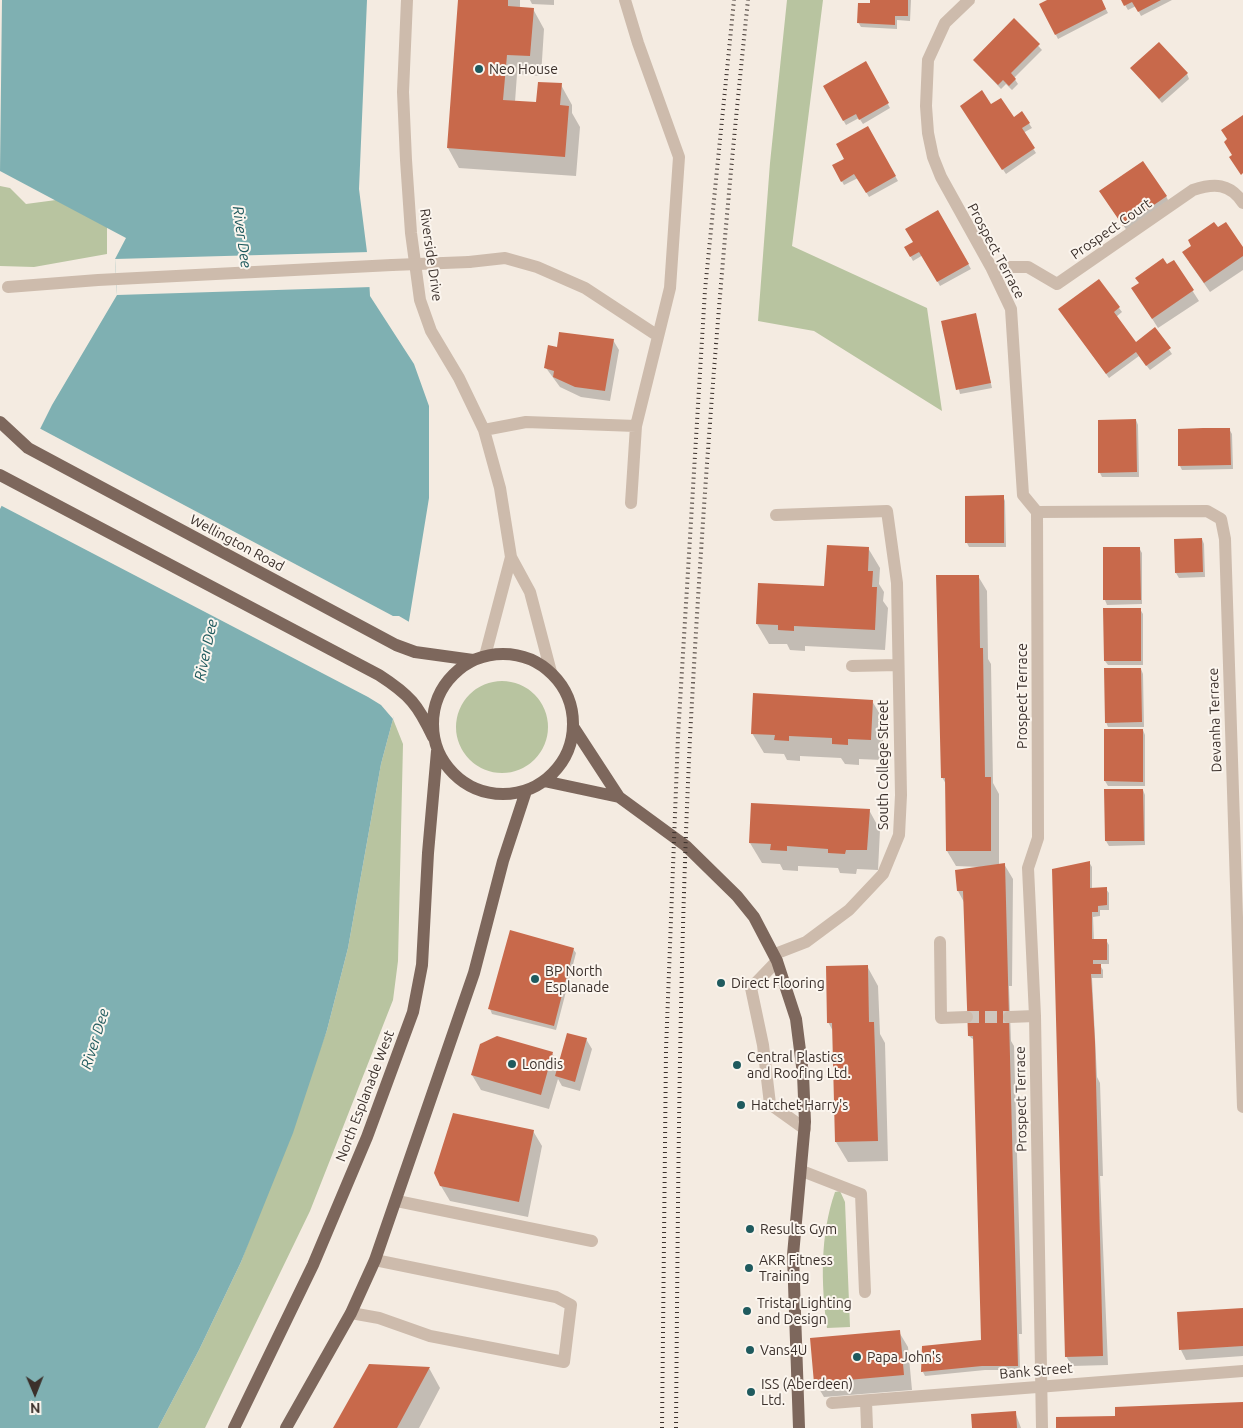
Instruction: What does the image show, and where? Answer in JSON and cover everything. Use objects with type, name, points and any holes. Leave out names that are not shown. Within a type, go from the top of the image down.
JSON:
[{"type":"main road","name":"Wellington Road","points":[[0,422],[28,448],[396,645],[415,652],[479,658]]},
{"type":"main road","points":[[5,478],[379,675],[403,690],[420,710],[437,751],[452,773],[473,788],[490,794],[508,795],[526,791],[544,781],[560,767],[569,749],[574,728]]},
{"type":"main road","points":[[433,738],[432,719],[436,701],[444,684],[457,670],[479,658],[508,654],[531,660],[551,672],[564,688],[569,701],[574,728],[619,797],[686,846],[737,896],[754,917],[776,958],[796,1019],[803,1074],[805,1129],[794,1255],[799,1428]]},
{"type":"main road","name":"North Esplanade West","points":[[234,1428],[313,1265],[367,1137],[413,1012],[422,965],[437,751]]},
{"type":"main road","points":[[544,781],[619,797]]},
{"type":"main road","points":[[286,1428],[351,1313],[376,1260],[474,973],[508,845],[526,791]]},
{"type":"street","name":"Riverside Drive","points":[[407,0],[404,92],[406,150],[411,233],[420,300],[430,331],[459,378],[484,430],[500,488],[511,557]]},
{"type":"street","points":[[625,0],[638,43],[679,157],[670,288],[636,426],[631,503]]},
{"type":"street","name":"Prospect Terrace","points":[[968,0],[945,23],[928,60],[926,89],[927,124],[933,157],[941,177],[991,267],[1011,309],[1023,495],[1037,512],[1038,838],[1028,868],[1034,1016],[1042,1428]]},
{"type":"street","name":"Prospect Court","points":[[991,267],[1028,267],[1057,284],[1193,190],[1207,185],[1222,186],[1236,192],[1243,202]]},
{"type":"street","points":[[8,287],[98,280],[469,262],[505,258],[537,267],[585,288],[658,336]]},
{"type":"street","points":[[484,430],[526,422],[636,426]]},
{"type":"street","name":"South College Street","points":[[776,515],[888,511],[897,583],[901,795],[899,835],[895,850],[883,874],[849,910],[806,942],[776,958]]},
{"type":"street","name":"Devanha Terrace","points":[[1037,512],[1207,511],[1221,519],[1225,539],[1243,1107]]},
{"type":"street","points":[[479,658],[511,557]]},
{"type":"street","points":[[511,557],[530,592],[551,672]]},
{"type":"street","points":[[852,666],[898,665]]},
{"type":"street","points":[[940,942],[941,1018],[967,1018]]},
{"type":"street","points":[[776,958],[751,988],[763,1045],[770,1104],[805,1129]]},
{"type":"street","points":[[1009,1017],[1034,1016]]},
{"type":"street","points":[[802,1171],[861,1194],[865,1292]]},
{"type":"street","points":[[397,1201],[592,1241]]},
{"type":"street","points":[[351,1313],[379,1318],[430,1336],[564,1362],[571,1305],[556,1297],[376,1260]]},
{"type":"street","name":"Bank Street","points":[[832,1402],[866,1401],[1042,1385],[1243,1371]]},
{"type":"street","points":[[866,1401],[867,1428]]},
{"type":"green space","points":[[787,0],[823,0],[792,246],[927,308],[942,411],[814,331],[758,321],[770,163]]},
{"type":"green space","points":[[0,186],[10,188],[26,204],[56,200],[107,227],[107,254],[34,267],[0,266]]},
{"type":"green space","points":[[502,681],[520,684],[535,694],[545,709],[548,727],[545,745],[535,760],[520,770],[502,773],[484,770],[469,760],[459,745],[456,727],[459,709],[469,694],[484,684]]},
{"type":"green space","points":[[393,719],[403,744],[398,961],[393,1000],[310,1211],[205,1428],[158,1428],[199,1350],[241,1262],[327,1030],[348,948],[381,764]]},
{"type":"green space","points":[[840,1191],[845,1202],[850,1327],[827,1328],[823,1277],[824,1242],[835,1192]]},
{"type":"water","name":"River Dee","points":[[2,0],[367,0],[359,189],[368,260],[370,296],[414,364],[429,406],[429,498],[393,719],[381,764],[348,948],[327,1030],[293,1133],[241,1262],[199,1350],[158,1428],[0,1428],[0,509],[52,405],[117,295],[115,259],[126,238],[0,171]]},
{"type":"pier","points":[[370,252],[372,287],[117,295],[115,259]]},
{"type":"pier","points":[[39,428],[393,616],[399,616],[411,623],[398,705],[393,719],[381,705],[368,697],[0,505]]},
{"type":"building","name":"Neo House","points":[[458,0],[508,0],[508,6],[534,8],[530,56],[507,55],[503,100],[536,102],[538,82],[562,83],[560,105],[569,106],[565,157],[447,148]]},
{"type":"building","points":[[870,0],[908,0],[908,16],[895,16],[895,25],[857,23],[858,3],[870,3]]},
{"type":"building","points":[[1047,0],[1102,0],[1106,9],[1055,35],[1039,4]]},
{"type":"building","points":[[1121,0],[1161,0],[1138,12],[1132,2],[1124,6]]},
{"type":"building","points":[[1014,18],[1040,44],[1011,73],[1016,79],[1009,86],[1003,80],[998,85],[973,60]]},
{"type":"building","points":[[1159,42],[1188,73],[1159,99],[1130,68]]},
{"type":"building","points":[[866,61],[889,103],[859,120],[856,114],[843,121],[823,86]]},
{"type":"building","points":[[982,90],[991,104],[1001,98],[1014,117],[1022,111],[1030,123],[1022,128],[1035,148],[1002,170],[960,106]]},
{"type":"building","points":[[1243,115],[1243,173],[1241,175],[1229,157],[1232,155],[1224,142],[1227,139],[1221,130]]},
{"type":"building","points":[[868,126],[896,176],[866,193],[854,174],[841,182],[832,165],[844,159],[836,144]]},
{"type":"building","points":[[1143,161],[1167,196],[1123,226],[1099,191]]},
{"type":"building","points":[[938,210],[969,264],[937,282],[919,252],[910,257],[904,247],[913,242],[905,229]]},
{"type":"building","points":[[1214,222],[1218,227],[1226,222],[1243,247],[1243,256],[1204,283],[1182,252],[1191,246],[1188,240]]},
{"type":"building","points":[[1163,258],[1167,264],[1174,260],[1194,290],[1152,319],[1131,288],[1139,283],[1135,278]]},
{"type":"building","points":[[1099,279],[1120,307],[1114,312],[1136,342],[1155,327],[1171,348],[1146,366],[1136,352],[1106,374],[1058,309]]},
{"type":"building","points":[[976,313],[991,383],[956,390],[941,321]]},
{"type":"building","points":[[559,332],[614,339],[605,391],[575,387],[553,377],[554,371],[544,368],[548,345],[557,347]]},
{"type":"building","points":[[1136,419],[1137,472],[1098,473],[1098,420]]},
{"type":"building","points":[[1230,428],[1231,465],[1178,466],[1178,429]]},
{"type":"building","points":[[1004,495],[1004,543],[965,543],[965,496]]},
{"type":"building","points":[[1202,538],[1203,572],[1175,573],[1174,539]]},
{"type":"building","points":[[827,545],[869,547],[868,571],[873,571],[872,587],[877,587],[875,630],[794,626],[794,631],[778,630],[778,625],[756,624],[758,583],[824,586]]},
{"type":"building","points":[[1103,547],[1140,547],[1141,600],[1103,600]]},
{"type":"building","points":[[936,575],[979,575],[980,648],[983,648],[985,777],[991,777],[991,851],[946,851],[945,778],[941,778]]},
{"type":"building","points":[[1103,608],[1141,608],[1141,661],[1104,661]]},
{"type":"building","points":[[1104,668],[1141,668],[1142,722],[1105,723]]},
{"type":"building","points":[[753,693],[873,700],[871,740],[848,739],[848,745],[832,744],[832,738],[789,736],[789,741],[774,740],[775,735],[751,734]]},
{"type":"building","points":[[1104,729],[1143,729],[1143,782],[1104,781]]},
{"type":"building","points":[[1104,789],[1143,789],[1144,841],[1105,841]]},
{"type":"building","points":[[751,803],[870,809],[867,850],[846,850],[845,854],[828,853],[828,849],[787,846],[787,851],[770,850],[771,844],[749,843]]},
{"type":"building","points":[[1090,861],[1090,888],[1107,887],[1107,905],[1098,906],[1098,912],[1092,912],[1092,939],[1107,939],[1107,960],[1093,960],[1093,964],[1101,964],[1101,974],[1091,974],[1095,1042],[1103,1356],[1065,1357],[1052,869]]},
{"type":"building","points":[[1005,863],[1018,1366],[982,1366],[921,1372],[922,1346],[981,1340],[973,1036],[968,1036],[963,891],[957,891],[955,870]]},
{"type":"building","points":[[510,930],[574,948],[554,1026],[488,1009]]},
{"type":"building","points":[[868,965],[869,1022],[874,1022],[878,1141],[835,1142],[832,1023],[827,1023],[826,966]]},
{"type":"building","points":[[567,1033],[587,1038],[575,1082],[555,1076]]},
{"type":"building","name":"Londis","points":[[497,1036],[553,1052],[541,1095],[471,1075],[480,1044]]},
{"type":"building","points":[[453,1113],[534,1130],[519,1202],[440,1186],[434,1173]]},
{"type":"building","points":[[1243,1308],[1243,1346],[1179,1350],[1177,1312]]},
{"type":"building","name":"Papa John's","points":[[900,1330],[904,1375],[814,1383],[810,1338]]},
{"type":"building","points":[[369,1364],[430,1367],[397,1428],[333,1428]]},
{"type":"building","points":[[1243,1402],[1243,1428],[1056,1428],[1056,1417],[1115,1416],[1115,1407]]},
{"type":"building","points":[[1016,1411],[1017,1428],[972,1428],[971,1414]]},
{"type":"tunnel","points":[[967,1017],[1009,1017]]},
{"type":"railway","points":[[662,1428],[666,1050],[678,736],[705,290],[734,0]]},
{"type":"railway","points":[[676,1428],[681,997],[690,738],[714,369],[748,0]]},
{"type":"place","name":"Neo House","points":[[479,69]]},
{"type":"place","name":"BP North Esplanade","points":[[535,979]]},
{"type":"place","name":"Direct Flooring","points":[[721,983]]},
{"type":"place","name":"Londis","points":[[512,1064]]},
{"type":"place","name":"Central Plastics and Roofing Ltd.","points":[[737,1065]]},
{"type":"place","name":"Hatchet Harry's","points":[[741,1105]]},
{"type":"place","name":"Results Gym","points":[[750,1229]]},
{"type":"place","name":"AKR Fitness Training","points":[[749,1268]]},
{"type":"place","name":"Tristar Lighting and Design","points":[[747,1311]]},
{"type":"place","name":"Vans4U","points":[[750,1350]]},
{"type":"place","name":"Papa John's","points":[[857,1357]]},
{"type":"place","name":"ISS (Aberdeen) Ltd.","points":[[751,1392]]}]
